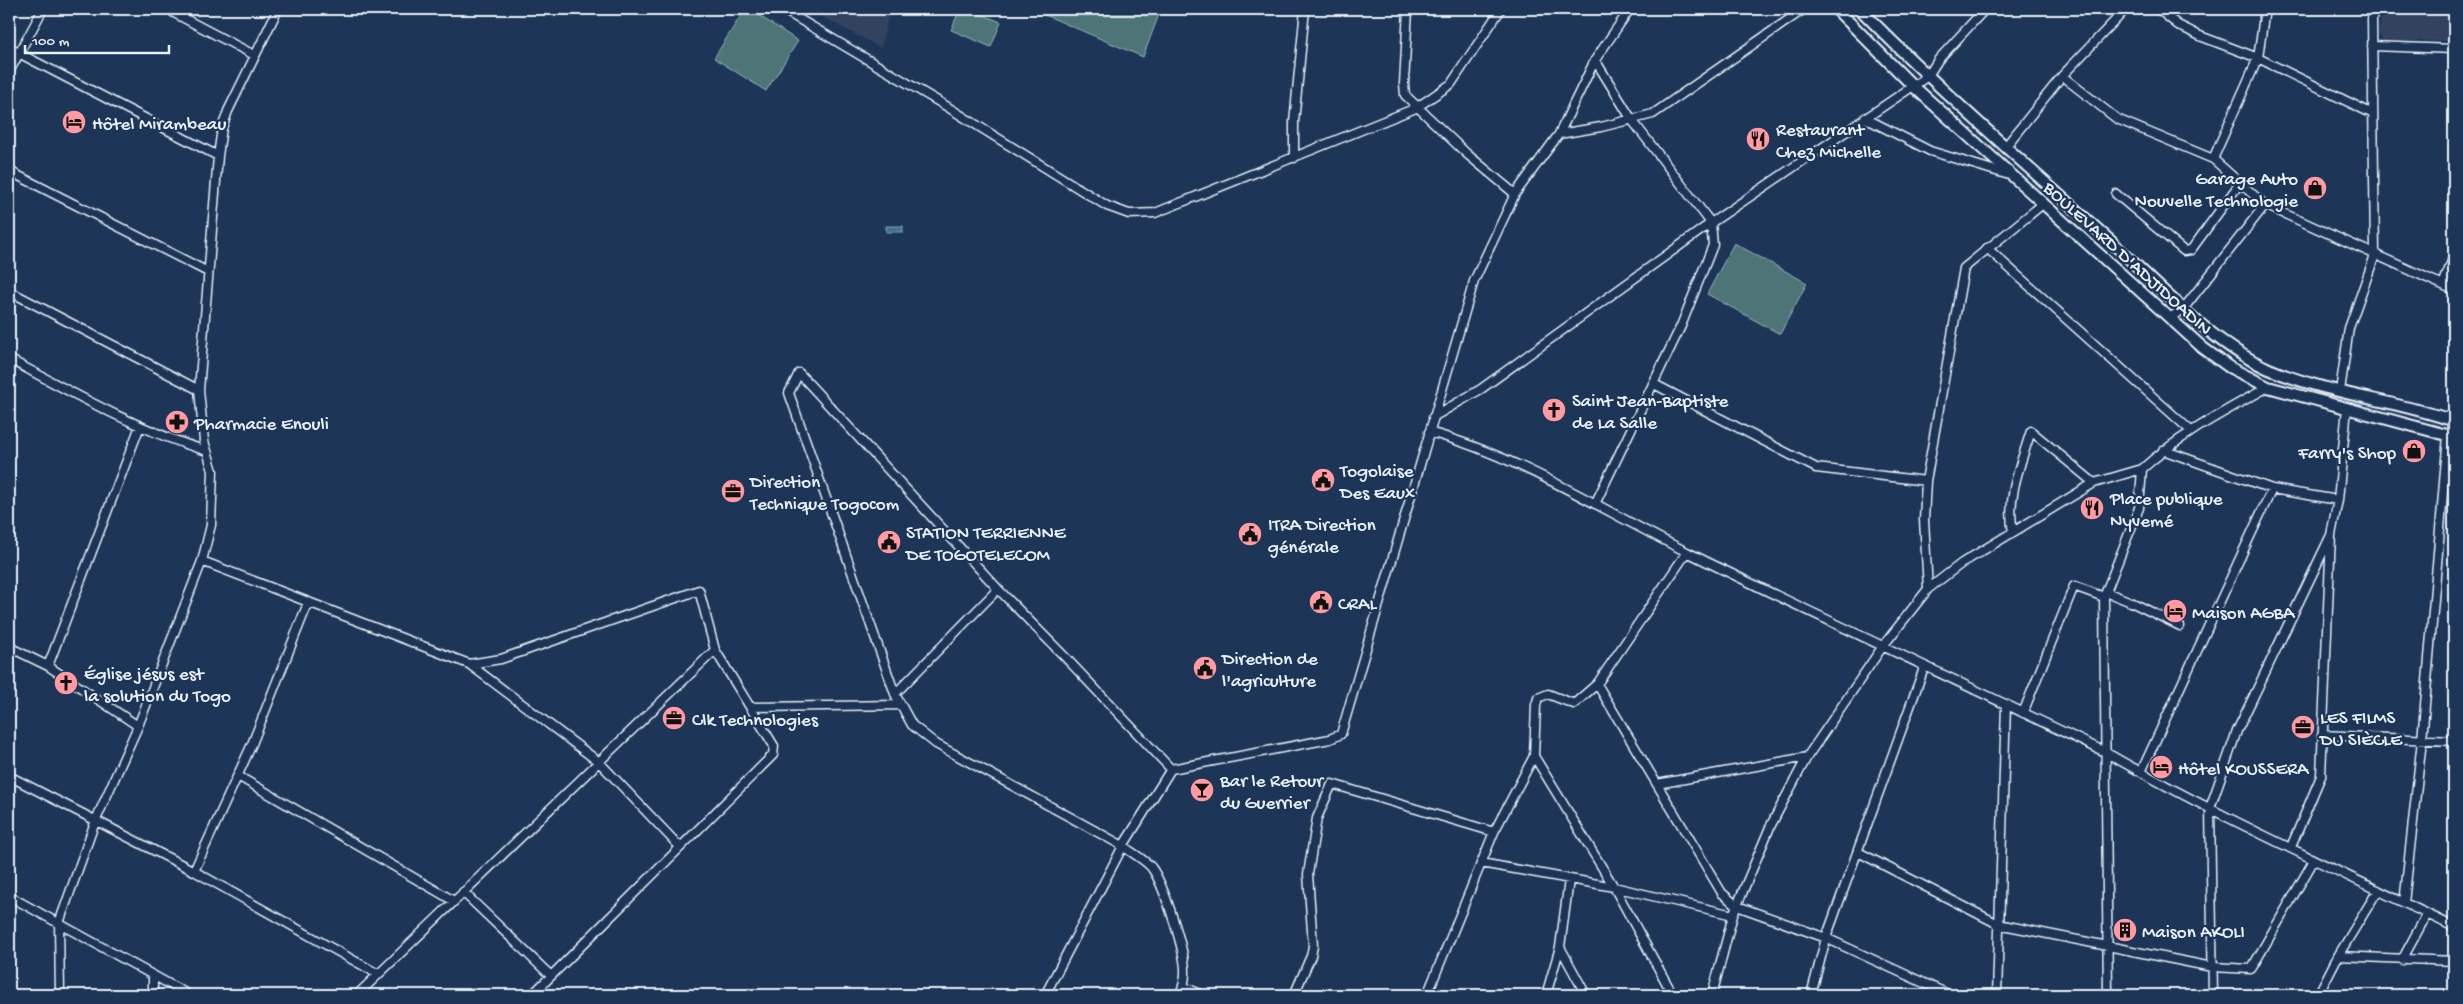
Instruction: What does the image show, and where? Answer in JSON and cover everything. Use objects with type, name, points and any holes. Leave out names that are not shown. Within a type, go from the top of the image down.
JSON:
[{"type":"main road","name":"BOULEVARD D'ADJIDOADIN","points":[[1836,9],[1912,85],[2203,348],[2229,367],[2268,387],[2451,436]]},
{"type":"main road","name":"BOULEVARD D'ADJIDOADIN","points":[[1860,9],[1928,76],[2184,308],[2240,354],[2270,369],[2340,391],[2417,409],[2454,421]]},
{"type":"main road","points":[[2114,267],[2129,258]]},
{"type":"street","points":[[9,72],[43,9]]},
{"type":"street","points":[[171,9],[254,55]]},
{"type":"street","points":[[60,995],[59,923],[95,822],[138,726],[202,561],[211,525],[214,490],[213,471],[202,429],[199,390],[218,156],[222,128],[228,111],[278,9]]},
{"type":"street","points":[[782,9],[1107,206],[1129,214],[1155,213],[1416,108],[1451,84],[1501,9]]},
{"type":"street","points":[[1294,158],[1294,122],[1305,9]]},
{"type":"street","points":[[1408,9],[1405,95],[1416,108],[1515,194]]},
{"type":"street","points":[[1045,995],[1123,846],[1171,769],[1330,739],[1341,734],[1474,281],[1515,194],[1559,134],[1595,60],[1630,9]]},
{"type":"street","points":[[1559,134],[1653,114],[1804,9]]},
{"type":"street","points":[[1434,417],[1481,390],[1711,223],[1912,85],[1928,76],[1938,60],[1985,9]]},
{"type":"street","points":[[2006,146],[2062,76],[2126,9]]},
{"type":"street","points":[[2158,9],[2178,25],[2200,36],[2258,58],[2373,114]]},
{"type":"street","points":[[2213,159],[2258,58],[2265,9]]},
{"type":"street","points":[[2340,391],[2349,328],[2375,256],[2372,46],[2374,9]]},
{"type":"street","points":[[2372,46],[2454,49]]},
{"type":"street","points":[[9,48],[218,156]]},
{"type":"street","points":[[1595,60],[1632,120],[1711,223],[1712,251],[1654,384],[1617,454],[1595,504]]},
{"type":"street","points":[[2062,76],[2117,119],[2213,159],[2265,205],[2454,290]]},
{"type":"street","points":[[1865,118],[1930,151],[2014,176]]},
{"type":"street","points":[[9,171],[208,272]]},
{"type":"street","points":[[2116,194],[2184,251],[2191,250],[2240,183]]},
{"type":"street","points":[[1928,589],[1924,520],[1926,481],[1962,274],[1966,264],[2044,203]]},
{"type":"street","points":[[2170,318],[2184,308],[2265,205]]},
{"type":"street","points":[[1987,248],[2191,431]]},
{"type":"street","points":[[2443,285],[2454,256]]},
{"type":"street","points":[[9,291],[199,390]]},
{"type":"street","points":[[9,359],[102,409],[176,441],[207,451]]},
{"type":"street","points":[[1171,769],[1066,658],[998,590],[799,373],[789,393],[895,694],[912,725],[936,744],[1123,846],[1150,866],[1162,884],[1183,958],[1185,972],[1184,987],[1179,995]]},
{"type":"street","points":[[1654,384],[1816,468],[1926,481]]},
{"type":"street","points":[[1712,995],[1733,915],[1770,827],[1807,757],[1883,646],[1928,589],[1962,563],[2094,483],[2142,470],[2163,450],[2191,431],[2268,387]]},
{"type":"street","points":[[2291,847],[2321,776],[2331,535],[2338,500],[2347,408]]},
{"type":"street","points":[[2404,902],[2422,740],[2451,436],[2454,425]]},
{"type":"street","points":[[48,666],[140,426]]},
{"type":"street","points":[[2014,532],[2011,520],[2014,487],[2031,431],[2094,483]]},
{"type":"street","points":[[1429,432],[1459,440],[1520,467],[1687,552],[1883,646],[1924,668],[2106,752],[2210,808],[2454,927]]},
{"type":"street","points":[[2163,450],[2272,489],[2338,500]]},
{"type":"street","points":[[2108,995],[2105,595],[2139,508],[2142,470]]},
{"type":"street","points":[[2141,772],[2272,489]]},
{"type":"street","points":[[2213,995],[2210,808],[2238,731],[2331,535]]},
{"type":"street","points":[[1427,995],[1494,832],[1534,756],[1536,705],[1538,698],[1548,694],[1574,704],[1597,684],[1687,552]]},
{"type":"street","points":[[202,561],[469,664],[598,762],[679,846]]},
{"type":"street","points":[[2023,713],[2074,586],[2131,602],[2180,626]]},
{"type":"street","points":[[469,664],[501,659],[698,590],[715,650],[752,707],[774,746],[773,755],[679,846],[532,995]]},
{"type":"street","points":[[895,694],[998,590]]},
{"type":"street","points":[[194,870],[238,776],[308,603]]},
{"type":"street","points":[[9,647],[48,666],[138,726]]},
{"type":"street","points":[[357,995],[715,650]]},
{"type":"street","points":[[1811,995],[1826,938],[1924,668]]},
{"type":"street","points":[[1597,684],[1722,893],[1738,906],[1826,938],[1950,995]]},
{"type":"street","points":[[752,707],[901,705]]},
{"type":"street","points":[[1997,995],[2006,705]]},
{"type":"street","points":[[2322,735],[2454,741]]},
{"type":"street","points":[[1534,756],[1614,887],[1673,995]]},
{"type":"street","points":[[1657,784],[1807,757]]},
{"type":"street","points":[[9,776],[95,822],[194,870],[378,974]]},
{"type":"street","points":[[238,776],[454,901]]},
{"type":"street","points":[[1294,995],[1311,956],[1313,946],[1308,874],[1317,818],[1332,784],[1494,832]]},
{"type":"street","points":[[1858,852],[1998,924],[2212,967],[2251,969],[2314,860]]},
{"type":"street","points":[[1481,863],[1614,887],[1733,915]]},
{"type":"street","points":[[1546,995],[1560,947],[1569,880]]},
{"type":"street","points":[[2318,995],[2338,956],[2378,890]]},
{"type":"street","points":[[463,892],[551,976]]},
{"type":"street","points":[[9,896],[189,995]]},
{"type":"street","points":[[2402,960],[2426,914]]},
{"type":"street","points":[[1560,947],[1586,995]]},
{"type":"street","points":[[2338,956],[2454,961]]},
{"type":"street","points":[[153,975],[153,995]]},
{"type":"street","points":[[1184,987],[1203,995]]},
{"type":"shaded area","points":[[807,9],[890,9],[881,48]]},
{"type":"shaded area","points":[[2384,9],[2454,9],[2454,41],[2383,41],[2378,32]]},
{"type":"shaded area","points":[[886,226],[903,226],[903,232],[886,232]]},
{"type":"green space","points":[[745,9],[749,9],[798,41],[766,91],[714,58]]},
{"type":"green space","points":[[960,9],[968,9],[1001,22],[991,47],[951,30]]},
{"type":"green space","points":[[1031,9],[1161,9],[1143,57]]},
{"type":"green space","points":[[1734,243],[1807,283],[1780,334],[1707,294]]},
{"type":"green space","points":[[1319,473],[1334,479],[1324,486],[1319,486],[1316,476]]},
{"type":"place","name":"Hôtel Mirambeau","points":[[74,122]]},
{"type":"place","name":"Restaurant Chez Michelle","points":[[1758,139]]},
{"type":"place","name":"Garage Auto Nouvelle Technologie","points":[[2315,188]]},
{"type":"place","name":"Saint Jean-Baptiste de La Salle","points":[[1554,410]]},
{"type":"place","name":"Pharmacie Enouli","points":[[177,422]]},
{"type":"place","name":"Farry's Shop","points":[[2414,451]]},
{"type":"place","name":"Togolaise Des Eaux","points":[[1323,480]]},
{"type":"place","name":"Direction Technique Togocom","points":[[733,491]]},
{"type":"place","name":"Place publique Nyvemé","points":[[2092,508]]},
{"type":"place","name":"ITRA Direction générale","points":[[1250,534]]},
{"type":"place","name":"STATION TERRIENNE DE TOGOTELECOM","points":[[889,542]]},
{"type":"place","name":"CRAL","points":[[1321,602]]},
{"type":"place","name":"Maison AGBA","points":[[2175,611]]},
{"type":"place","name":"Direction de l'agriculture","points":[[1205,668]]},
{"type":"place","name":"Église jésus est la solution du Togo","points":[[66,683]]},
{"type":"place","name":"Clk Technologies","points":[[674,718]]},
{"type":"place","name":"LES FILMS DU SIÈCLE","points":[[2303,727]]},
{"type":"place","name":"Hôtel KOUSSERA","points":[[2161,767]]},
{"type":"place","name":"Bar le Retour du Guerrier","points":[[1202,790]]},
{"type":"place","name":"Maison AKOLI","points":[[2125,930]]}]
